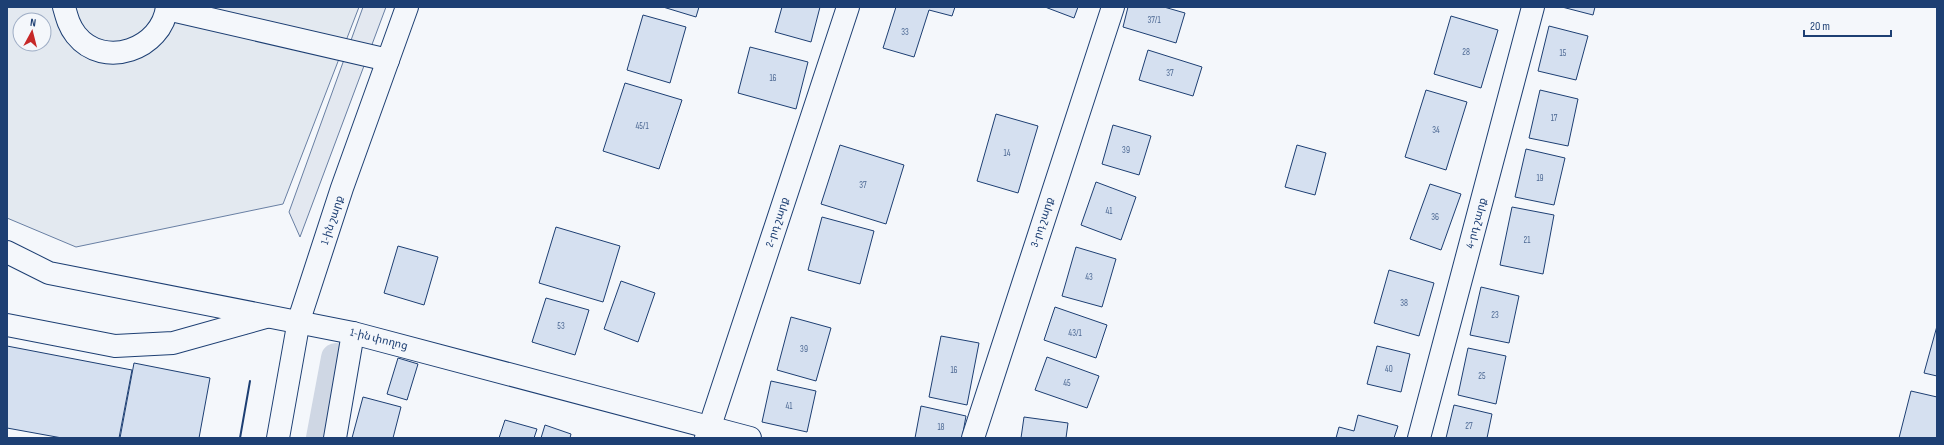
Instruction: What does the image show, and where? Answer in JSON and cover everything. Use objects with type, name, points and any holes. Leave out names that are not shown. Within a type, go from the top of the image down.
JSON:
[{"type":"street","points":[[64,7],[68,22],[77,36],[90,46],[106,52],[122,53],[138,48],[152,38],[162,25],[167,8],[388,60]]},
{"type":"street","name":"1-ին շարք","points":[[278,438],[298,320],[342,188],[407,7]]},
{"type":"street","name":"2-րդ շարք","points":[[707,433],[848,7]]},
{"type":"street","name":"3-րդ շարք","points":[[973,438],[1113,7]]},
{"type":"street","name":"4-րդ շարք","points":[[1420,438],[1533,7]]},
{"type":"street","name":"1-ին փողոց","points":[[7,252],[49,273],[298,320],[441,355],[707,433],[750,438]]},
{"type":"street","points":[[7,325],[115,346],[173,342],[271,315]]},
{"type":"street","points":[[335,438],[353,333]]},
{"type":"shaded area","points":[[7,7],[359,7],[283,204],[76,247],[7,218]]},
{"type":"shaded area","points":[[363,7],[386,7],[300,237],[289,212]]},
{"type":"building","points":[[663,7],[699,7],[696,17]]},
{"type":"building","points":[[782,7],[820,7],[811,42],[775,32]]},
{"type":"building","points":[[896,7],[955,7],[952,16],[929,10],[914,57],[883,48]]},
{"type":"building","points":[[1045,7],[1078,7],[1074,18]]},
{"type":"building","points":[[1128,7],[1164,7],[1185,13],[1176,43],[1123,27]]},
{"type":"building","points":[[1562,7],[1595,7],[1593,15]]},
{"type":"building","points":[[643,15],[686,27],[670,83],[627,70]]},
{"type":"building","points":[[1451,16],[1498,30],[1481,88],[1434,74]]},
{"type":"building","points":[[1549,26],[1588,36],[1576,80],[1538,71]]},
{"type":"building","points":[[750,47],[808,62],[796,109],[738,93]]},
{"type":"building","points":[[1148,50],[1202,67],[1193,96],[1139,80]]},
{"type":"building","points":[[625,83],[682,100],[659,169],[603,151]]},
{"type":"building","points":[[1426,90],[1467,102],[1446,170],[1405,157]]},
{"type":"building","points":[[1540,90],[1578,99],[1568,146],[1529,138]]},
{"type":"building","points":[[996,114],[1038,126],[1018,193],[977,181]]},
{"type":"building","points":[[1113,125],[1151,136],[1139,175],[1102,164]]},
{"type":"building","points":[[840,145],[904,165],[886,224],[821,204]]},
{"type":"building","points":[[1297,145],[1326,153],[1315,195],[1285,187]]},
{"type":"building","points":[[1526,149],[1565,158],[1554,205],[1515,197]]},
{"type":"building","points":[[1096,182],[1136,197],[1121,240],[1081,225]]},
{"type":"building","points":[[1430,184],[1461,194],[1441,250],[1410,239]]},
{"type":"building","points":[[1512,207],[1554,215],[1543,274],[1500,265]]},
{"type":"building","points":[[822,217],[874,231],[860,284],[808,270]]},
{"type":"building","points":[[556,227],[620,246],[603,302],[539,283]]},
{"type":"building","points":[[398,246],[438,257],[424,305],[384,293]]},
{"type":"building","points":[[1076,247],[1116,259],[1102,307],[1062,296]]},
{"type":"building","points":[[1389,270],[1434,283],[1419,336],[1374,323]]},
{"type":"building","points":[[621,281],[655,293],[638,342],[604,329]]},
{"type":"building","points":[[1481,287],[1519,296],[1509,343],[1470,335]]},
{"type":"building","points":[[546,298],[589,310],[575,355],[532,342]]},
{"type":"building","points":[[1055,307],[1107,325],[1096,358],[1044,340]]},
{"type":"building","points":[[791,317],[831,328],[816,381],[777,370]]},
{"type":"building","points":[[1937,326],[1937,376],[1924,373]]},
{"type":"building","points":[[941,336],[979,343],[967,405],[929,397]]},
{"type":"building","points":[[7,346],[132,370],[119,438],[62,438],[7,428]]},
{"type":"building","points":[[1377,346],[1410,354],[1401,392],[1367,384]]},
{"type":"building","points":[[1468,348],[1506,356],[1496,404],[1458,395]]},
{"type":"building","points":[[1047,357],[1099,376],[1087,408],[1035,390]]},
{"type":"building","points":[[398,358],[418,364],[407,400],[387,394]]},
{"type":"building","points":[[134,363],[210,378],[199,438],[120,438]]},
{"type":"building","points":[[771,381],[816,391],[807,432],[762,422]]},
{"type":"building","points":[[1911,391],[1937,397],[1937,438],[1899,438]]},
{"type":"building","points":[[363,397],[401,407],[393,438],[352,438]]},
{"type":"building","points":[[1454,405],[1492,414],[1487,438],[1446,438]]},
{"type":"building","points":[[921,406],[966,416],[962,438],[915,438]]},
{"type":"building","points":[[1358,415],[1398,426],[1394,438],[1336,438],[1339,427],[1354,431]]},
{"type":"building","points":[[1024,417],[1068,423],[1066,438],[1021,438]]},
{"type":"building","points":[[505,420],[537,429],[534,438],[499,438]]},
{"type":"building","points":[[545,425],[571,434],[570,438],[541,438]]},
{"type":"waterway","points":[[321,438],[336,358]]},
{"type":"wall","points":[[240,438],[250,381]]}]
